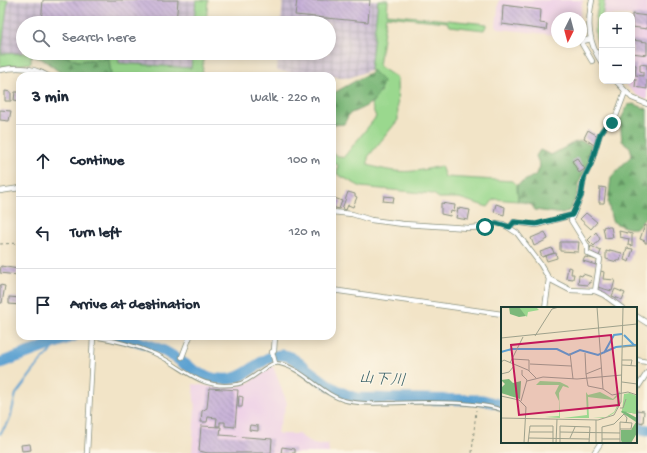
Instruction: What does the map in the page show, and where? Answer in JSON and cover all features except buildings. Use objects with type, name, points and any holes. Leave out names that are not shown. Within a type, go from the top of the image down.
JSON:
[{"type":"street","points":[[592,0],[589,14],[592,48],[599,58]]},
{"type":"street","points":[[591,39],[583,41],[582,44],[592,61]]},
{"type":"street","points":[[0,70],[26,68],[41,72]]},
{"type":"street","points":[[618,84],[632,98],[647,104]]},
{"type":"street","points":[[595,291],[600,259],[587,253],[587,246],[571,220],[581,196],[584,178],[591,164],[600,134],[607,124],[612,123],[615,119],[625,92]]},
{"type":"street","points":[[0,191],[16,189]]},
{"type":"street","points":[[336,212],[352,214],[371,220],[403,224],[469,228],[485,227],[496,223],[510,227],[517,233],[541,265],[549,279],[570,290],[595,291],[604,295],[621,307]]},
{"type":"street","points":[[510,227],[514,222],[536,224],[572,215]]},
{"type":"street","points":[[544,307],[549,279]]},
{"type":"street","points":[[336,291],[501,314]]},
{"type":"street","points":[[87,453],[93,340]]},
{"type":"street","points":[[182,357],[188,340]]},
{"type":"street","points":[[275,340],[274,350],[272,353],[275,362]]},
{"type":"street","points":[[637,360],[647,362]]},
{"type":"street","points":[[637,388],[647,373]]},
{"type":"street","points":[[594,453],[600,443]]},
{"type":"lane","points":[[114,340],[133,345],[174,364],[197,380],[213,385],[239,384],[275,362],[292,367],[325,390],[346,401],[361,404],[413,402],[477,406],[501,410]]},
{"type":"path","points":[[0,244],[16,243]]},
{"type":"path","points":[[472,453],[477,406]]},
{"type":"shaded area","points":[[8,0],[196,0],[195,16],[16,16],[16,54],[1,54]]},
{"type":"shaded area","points":[[283,0],[378,0],[370,70],[349,78],[336,77],[336,72],[277,71],[278,60],[336,60],[336,16],[282,16]]},
{"type":"shaded area","points":[[499,0],[583,0],[580,12],[551,12],[551,34],[500,29],[496,26]]},
{"type":"shaded area","points":[[605,0],[647,0],[647,100],[636,95],[626,84],[635,84],[635,12],[603,12]]},
{"type":"shaded area","points":[[119,60],[192,60],[191,68],[119,63]]},
{"type":"shaded area","points":[[273,366],[287,403],[277,432],[280,434],[298,434],[313,444],[328,444],[329,453],[192,453],[195,410],[193,384],[214,387],[239,386],[250,382]]},
{"type":"green space","points":[[0,0],[8,0],[1,54],[16,54],[16,60],[31,60],[31,63],[0,67]]},
{"type":"green space","points":[[196,0],[208,0],[207,16],[195,16]]},
{"type":"green space","points":[[378,0],[388,0],[387,14],[487,24],[484,30],[450,26],[447,22],[386,16],[379,66],[397,78],[398,120],[368,157],[368,165],[404,172],[441,166],[445,177],[513,181],[517,185],[518,201],[494,199],[488,207],[459,198],[439,198],[433,194],[361,187],[337,174],[338,165],[336,164],[336,155],[343,158],[376,117],[371,104],[381,91],[373,71],[370,70]]},
{"type":"green space","points":[[599,0],[605,0],[603,12],[599,12],[599,48],[595,28]]},
{"type":"green space","points":[[43,60],[109,60],[111,72],[60,72]]},
{"type":"green space","points":[[108,60],[119,60],[119,63],[191,68],[192,60],[203,60],[202,72],[110,72]]},
{"type":"green space","points":[[373,71],[383,81],[375,99],[366,106],[349,114],[344,124],[336,125],[336,92]]},
{"type":"green space","points":[[634,104],[647,109],[647,217],[638,227],[628,228],[612,221],[608,203],[611,177],[632,155],[630,147],[622,141],[620,121],[628,105]]},
{"type":"green space","points":[[581,141],[591,145],[589,166],[581,177],[577,195],[570,210],[563,214],[535,210],[531,204],[518,201],[517,185],[537,174],[540,166],[536,156],[540,150],[551,155],[573,143]]},
{"type":"waterway","name":"山下川","points":[[0,363],[63,340]]},
{"type":"waterway","name":"山下川","points":[[134,340],[162,350],[194,370],[219,379],[238,377],[273,356],[280,355],[291,357],[331,387],[357,398],[483,400],[501,405]]},
{"type":"waterway","points":[[0,434],[10,419],[16,394],[41,361],[56,346],[56,341]]},
{"type":"waterway","name":"山下川","points":[[637,428],[647,430]]},
{"type":"route","points":[[485,227],[496,223],[510,227],[514,222],[536,224],[572,215],[581,196],[584,178],[598,145],[600,134],[607,124],[612,123]]}]
